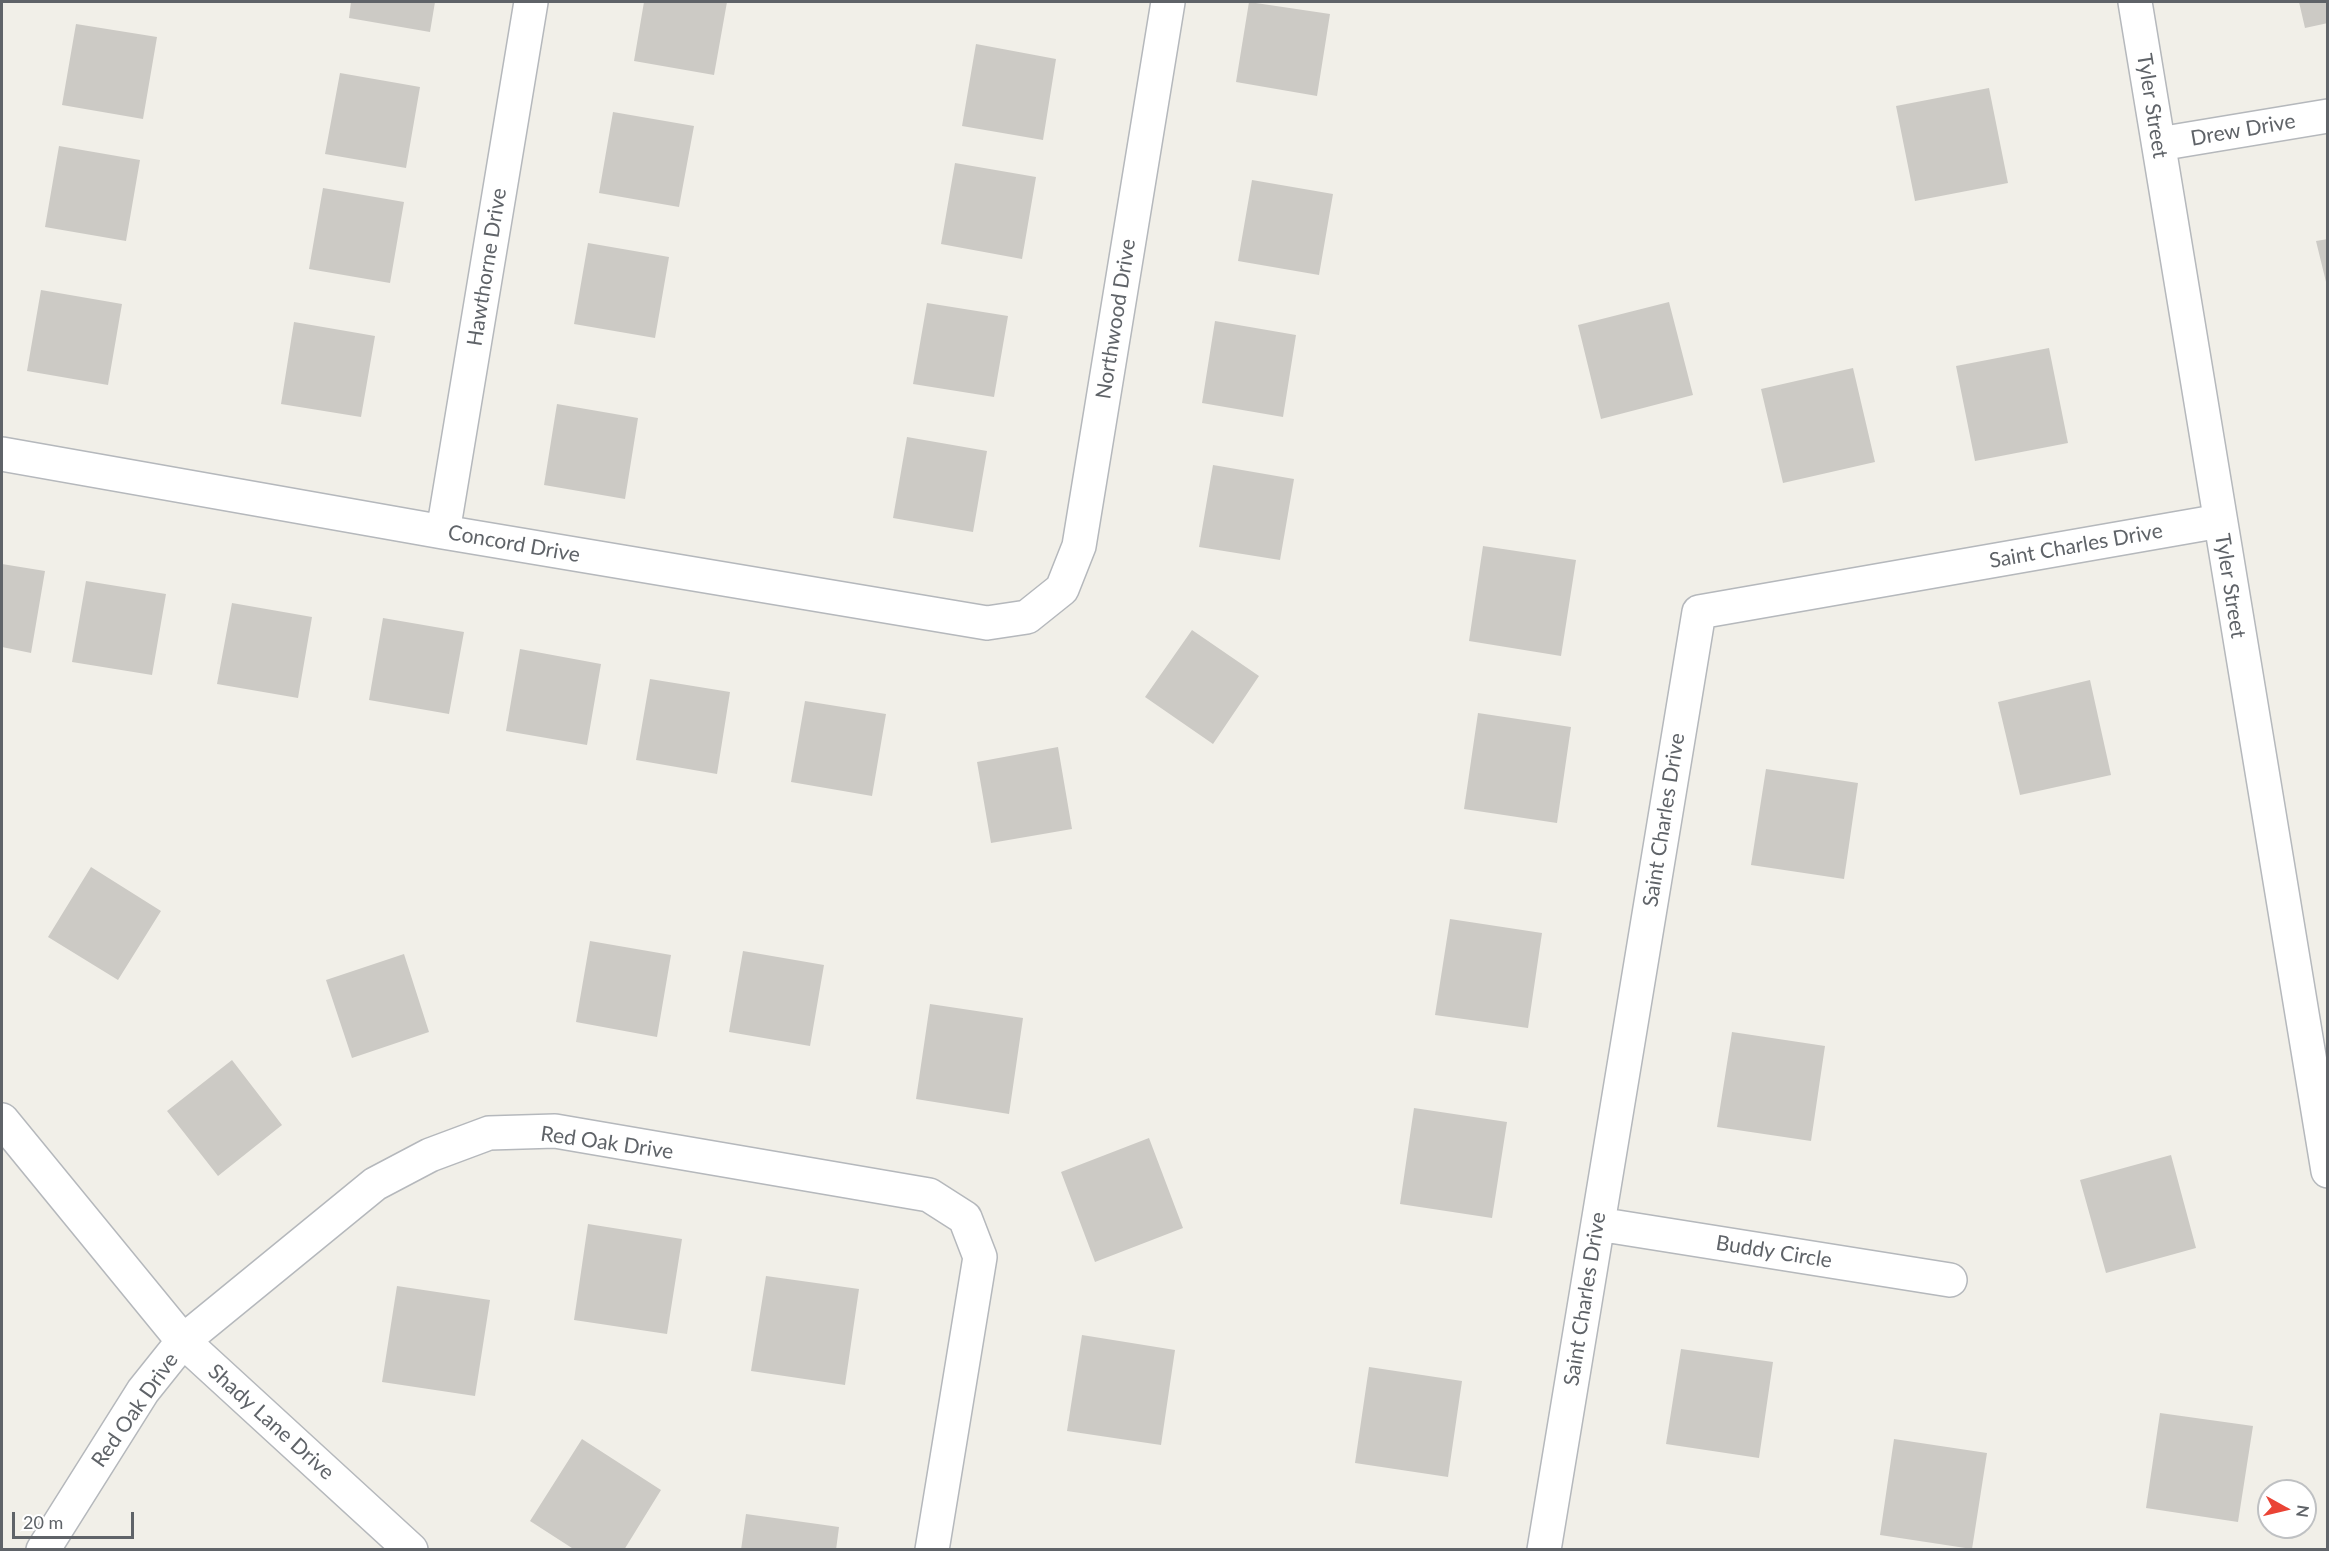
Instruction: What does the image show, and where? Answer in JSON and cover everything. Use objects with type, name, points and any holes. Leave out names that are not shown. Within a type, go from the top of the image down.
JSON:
[{"type":"street","name":"Hawthorne Drive","points":[[443,532],[531,2]]},
{"type":"street","name":"Northwood Drive","points":[[1027,617],[1062,589],[1079,546],[1168,2]]},
{"type":"street","name":"Tyler Street","points":[[2135,2],[2328,1171]]},
{"type":"street","name":"Drew Drive","points":[[2159,144],[2328,116]]},
{"type":"street","name":"Concord Drive","points":[[2,454],[443,532],[987,623],[1027,617]]},
{"type":"street","name":"Saint Charles Drive","points":[[1544,1550],[1699,612],[2220,521]]},
{"type":"street","name":"Shady Lane Drive","points":[[2,1120],[183,1341],[411,1550]]},
{"type":"street","name":"Red Oak Drive","points":[[43,1550],[143,1391],[183,1341],[375,1184],[430,1155],[489,1133],[555,1131],[930,1195],[965,1218],[980,1257],[932,1550]]},
{"type":"street","name":"Buddy Circle","points":[[1598,1224],[1950,1280]]},
{"type":"building","points":[[351,2],[435,2],[430,32],[349,18]]},
{"type":"building","points":[[644,2],[727,2],[714,75],[634,61]]},
{"type":"building","points":[[1249,2],[1330,14],[1317,96],[1236,82]]},
{"type":"building","points":[[2299,2],[2328,2],[2328,23],[2305,28]]},
{"type":"building","points":[[76,24],[157,37],[143,119],[62,105]]},
{"type":"building","points":[[976,44],[1056,59],[1043,140],[962,126]]},
{"type":"building","points":[[340,73],[420,87],[406,168],[325,154]]},
{"type":"building","points":[[1989,88],[2008,183],[1915,201],[1896,106]]},
{"type":"building","points":[[613,112],[694,126],[679,207],[599,193]]},
{"type":"building","points":[[59,146],[140,160],[126,241],[45,227]]},
{"type":"building","points":[[955,163],[1036,177],[1022,259],[941,244]]},
{"type":"building","points":[[1252,180],[1333,194],[1319,275],[1238,261]]},
{"type":"building","points":[[323,188],[404,202],[390,283],[309,269]]},
{"type":"building","points":[[2328,239],[2328,286],[2327,286],[2316,241]]},
{"type":"building","points":[[588,243],[669,257],[655,338],[574,324]]},
{"type":"building","points":[[41,290],[122,304],[108,385],[27,371]]},
{"type":"building","points":[[1669,302],[1693,395],[1601,419],[1578,325]]},
{"type":"building","points":[[927,303],[1008,316],[994,397],[913,384]]},
{"type":"building","points":[[1215,321],[1296,335],[1283,417],[1202,403]]},
{"type":"building","points":[[294,322],[375,336],[361,417],[281,404]]},
{"type":"building","points":[[2049,348],[2068,443],[1975,461],[1956,366]]},
{"type":"building","points":[[1853,368],[1875,462],[1783,483],[1761,389]]},
{"type":"building","points":[[557,404],[638,418],[625,499],[544,485]]},
{"type":"building","points":[[907,437],[987,451],[973,532],[893,518]]},
{"type":"building","points":[[1213,465],[1294,479],[1280,560],[1199,547]]},
{"type":"building","points":[[1483,546],[1576,560],[1561,656],[1469,641]]},
{"type":"building","points":[[2,564],[45,571],[31,653],[2,647]]},
{"type":"building","points":[[86,581],[166,594],[152,675],[72,662]]},
{"type":"building","points":[[232,603],[312,617],[298,698],[217,684]]},
{"type":"building","points":[[383,618],[464,632],[449,714],[369,700]]},
{"type":"building","points":[[1192,630],[1259,676],[1213,744],[1145,697]]},
{"type":"building","points":[[520,649],[601,664],[587,745],[506,731]]},
{"type":"building","points":[[650,679],[730,692],[717,774],[636,760]]},
{"type":"building","points":[[2090,680],[2111,775],[2020,795],[1998,702]]},
{"type":"building","points":[[805,701],[886,714],[872,796],[791,782]]},
{"type":"building","points":[[1478,713],[1571,727],[1557,823],[1464,809]]},
{"type":"building","points":[[1058,747],[1072,829],[991,843],[977,762]]},
{"type":"building","points":[[1766,769],[1858,783],[1844,879],[1751,865]]},
{"type":"building","points":[[91,867],[161,911],[118,980],[48,937]]},
{"type":"building","points":[[1450,919],[1542,933],[1528,1028],[1435,1015]]},
{"type":"building","points":[[590,941],[671,955],[657,1037],[576,1022]]},
{"type":"building","points":[[743,951],[824,965],[810,1046],[729,1032]]},
{"type":"building","points":[[404,954],[429,1032],[352,1058],[326,980]]},
{"type":"building","points":[[930,1004],[1023,1018],[1009,1114],[916,1099]]},
{"type":"building","points":[[1732,1032],[1825,1046],[1811,1141],[1717,1127]]},
{"type":"building","points":[[232,1060],[282,1125],[218,1176],[167,1111]]},
{"type":"building","points":[[1414,1108],[1507,1122],[1492,1218],[1400,1204]]},
{"type":"building","points":[[1149,1138],[1183,1228],[1095,1262],[1061,1172]]},
{"type":"building","points":[[2171,1155],[2196,1248],[2106,1273],[2080,1180]]},
{"type":"building","points":[[588,1224],[682,1239],[667,1334],[574,1320]]},
{"type":"building","points":[[766,1276],[859,1289],[845,1385],[751,1371]]},
{"type":"building","points":[[397,1286],[490,1300],[475,1396],[382,1382]]},
{"type":"building","points":[[1082,1335],[1175,1350],[1161,1445],[1067,1431]]},
{"type":"building","points":[[1681,1349],[1773,1362],[1759,1458],[1666,1444]]},
{"type":"building","points":[[1369,1367],[1462,1381],[1448,1477],[1355,1463]]},
{"type":"building","points":[[2160,1413],[2253,1426],[2238,1522],[2146,1508]]},
{"type":"building","points":[[582,1439],[661,1490],[624,1550],[575,1550],[530,1521]]},
{"type":"building","points":[[1894,1439],[1987,1453],[1972,1549],[1880,1535]]},
{"type":"building","points":[[746,1514],[839,1527],[836,1550],[741,1550]]}]
